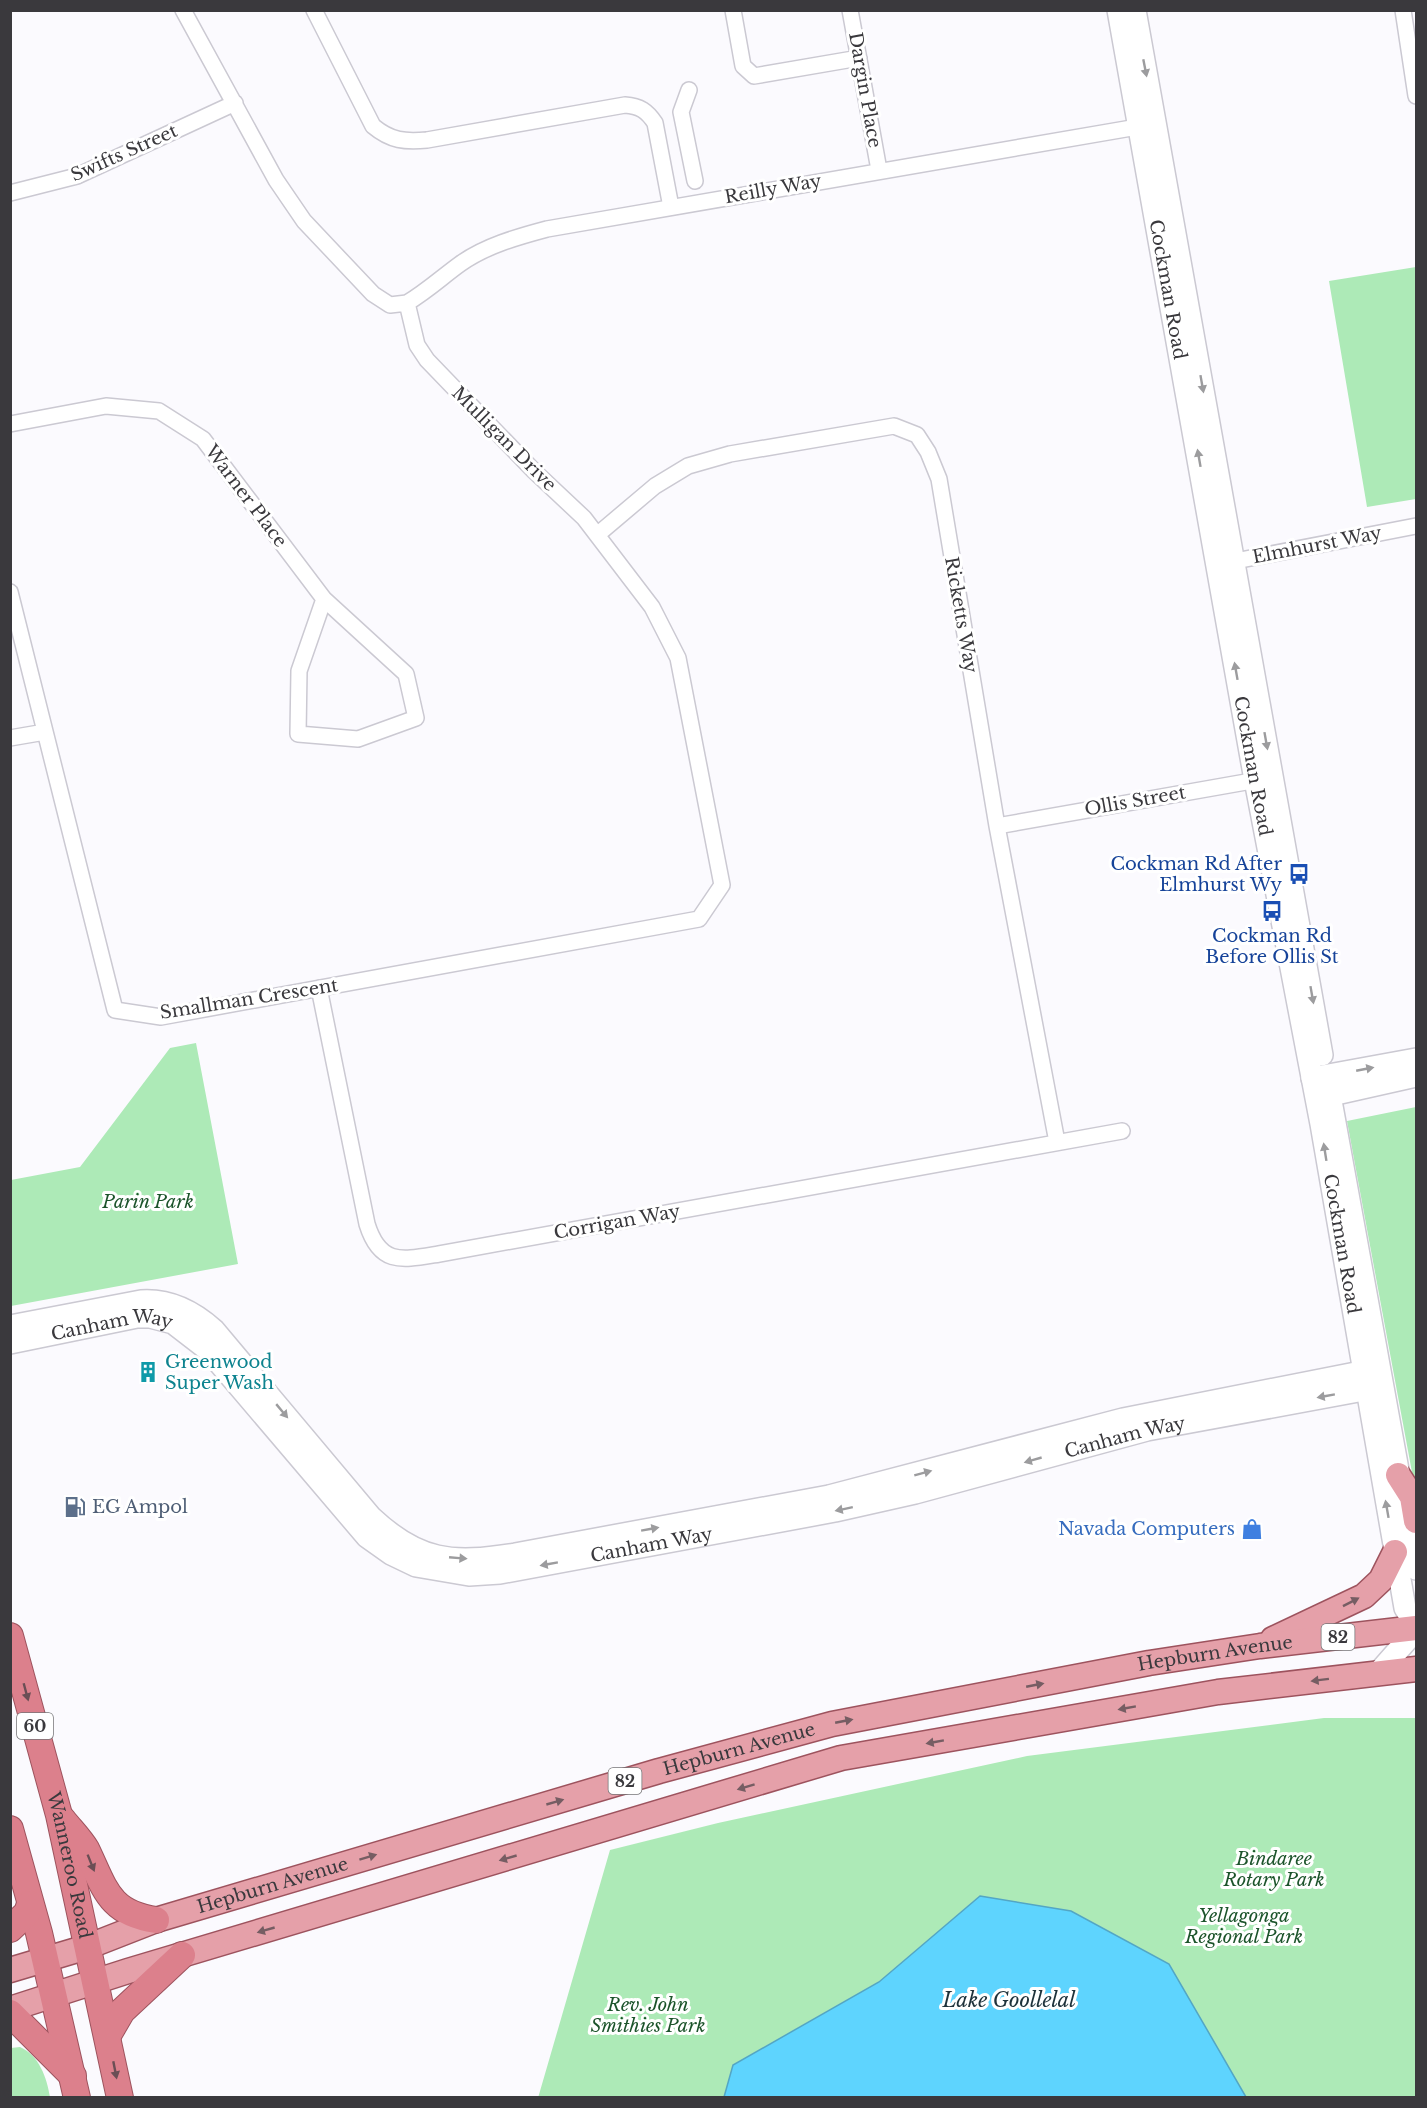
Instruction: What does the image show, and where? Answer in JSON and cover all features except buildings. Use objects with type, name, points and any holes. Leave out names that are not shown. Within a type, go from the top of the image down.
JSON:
[{"type":"highway","name":"Wanneroo Road","points":[[10,1636],[59,1815],[120,2097]]},
{"type":"highway","points":[[59,1815],[85,1848],[97,1876],[114,1902],[137,1917],[156,1920]]},
{"type":"highway","points":[[10,1829],[45,1959],[75,2087]]},
{"type":"highway","points":[[10,1929],[27,1913],[30,1904]]},
{"type":"highway","points":[[108,2035],[122,2012],[182,1955]]},
{"type":"highway","points":[[10,2011],[75,2087]]},
{"type":"main road","name":"Cockman Road","points":[[1118,10],[1148,125]]},
{"type":"main road","name":"Cockman Road","points":[[1135,10],[1148,125],[1373,1379],[1395,1552],[1405,1608],[1416,1628]]},
{"type":"main road","points":[[1321,1087],[1416,1059]]},
{"type":"main road","points":[[1321,1087],[1416,1076]]},
{"type":"main road","name":"Canham Way","points":[[10,1326],[141,1301],[163,1302],[184,1310],[213,1330],[371,1517],[387,1532],[414,1550],[438,1557],[467,1559],[515,1554],[829,1496],[1123,1419],[1373,1379]]},
{"type":"main road","name":"Canham Way","points":[[10,1343],[137,1317],[150,1317],[173,1323],[186,1330],[208,1350],[367,1537],[391,1554],[416,1566],[469,1575],[600,1555],[835,1511],[915,1493],[1147,1430],[1373,1379]]},
{"type":"main road","name":"Cockman Road","points":[[1373,1379],[1398,1474],[1416,1569]]},
{"type":"main road","points":[[1398,1474],[1412,1497],[1416,1521]]},
{"type":"main road","points":[[1260,1646],[1364,1596],[1381,1580],[1395,1552]]},
{"type":"main road","points":[[1378,1673],[1416,1628]]},
{"type":"main road","name":"Hepburn Avenue","points":[[10,1970],[87,1947],[156,1920],[659,1771],[832,1724],[1149,1663],[1260,1646],[1416,1628]]},
{"type":"main road","name":"Hepburn Avenue","points":[[10,2011],[95,1981],[841,1758],[1218,1692],[1416,1669]]},
{"type":"street","points":[[183,10],[276,180],[304,221],[373,294],[390,305],[407,303]]},
{"type":"street","points":[[314,10],[373,126],[385,136],[403,142],[428,140],[625,105],[636,106],[647,112],[655,123],[671,207]]},
{"type":"street","points":[[733,10],[743,66],[754,76],[859,58]]},
{"type":"street","name":"Dargin Place","points":[[850,10],[879,170]]},
{"type":"street","points":[[1403,10],[1416,96]]},
{"type":"street","points":[[689,90],[681,112],[695,181]]},
{"type":"street","name":"Swifts Street","points":[[10,193],[77,176],[234,103]]},
{"type":"street","name":"Reilly Way","points":[[407,303],[429,290],[462,263],[507,240],[547,229],[1148,125]]},
{"type":"street","name":"Mulligan Drive","points":[[407,303],[417,345],[427,360],[534,471],[584,518],[652,607],[678,658],[722,885],[699,919]]},
{"type":"street","name":"Warner Place","points":[[10,424],[106,406],[159,411],[202,439],[324,599],[406,674],[416,718],[358,738],[298,734],[299,671],[324,599]]},
{"type":"street","name":"Ricketts Way","points":[[597,535],[655,486],[688,466],[730,454],[894,426],[917,435],[928,452],[939,480],[997,826],[1058,1142]]},
{"type":"street","name":"Elmhurst Way","points":[[1225,563],[1416,526]]},
{"type":"street","name":"Smallman Crescent","points":[[10,592],[115,1010],[162,1017],[699,919]]},
{"type":"street","points":[[10,738],[45,732]]},
{"type":"street","name":"Ollis Street","points":[[997,826],[1264,779]]},
{"type":"street","name":"Corrigan Way","points":[[319,988],[366,1224],[377,1248],[397,1258],[439,1254],[1122,1131]]},
{"type":"green space","points":[[1416,267],[1416,499],[1367,507],[1329,281]]},
{"type":"green space","name":"Parin Park","points":[[196,1043],[238,1264],[11,1306],[11,1180],[80,1167],[170,1048]]},
{"type":"green space","points":[[1416,1107],[1416,1494],[1347,1121]]},
{"type":"green space","name":"Yellagonga Regional Park","points":[[1324,1718],[1416,1718],[1416,2097],[538,2098],[610,1850],[718,1823],[1027,1756]]},
{"type":"green space","points":[[20,2047],[37,2061],[47,2082],[50,2097],[11,2097],[11,2048]]},
{"type":"water","name":"Lake Goollelal","points":[[980,1896],[1071,1911],[1169,1964],[1246,2097],[724,2097],[733,2065],[879,1982]]},
{"type":"place","name":"Cockman Rd After Elmhurst Wy","points":[[1299,874]]},
{"type":"place","name":"Cockman Rd Before Ollis St","points":[[1272,911]]},
{"type":"place","name":"Greenwood Super Wash","points":[[148,1372]]},
{"type":"place","name":"EG Ampol","points":[[75,1507]]},
{"type":"place","name":"Navada Computers","points":[[1252,1529]]},
{"type":"park label","name":"Bindaree Rotary Park","points":[[1274,1869]]},
{"type":"park label","name":"Rev. John Smithies Park","points":[[648,2015]]}]
